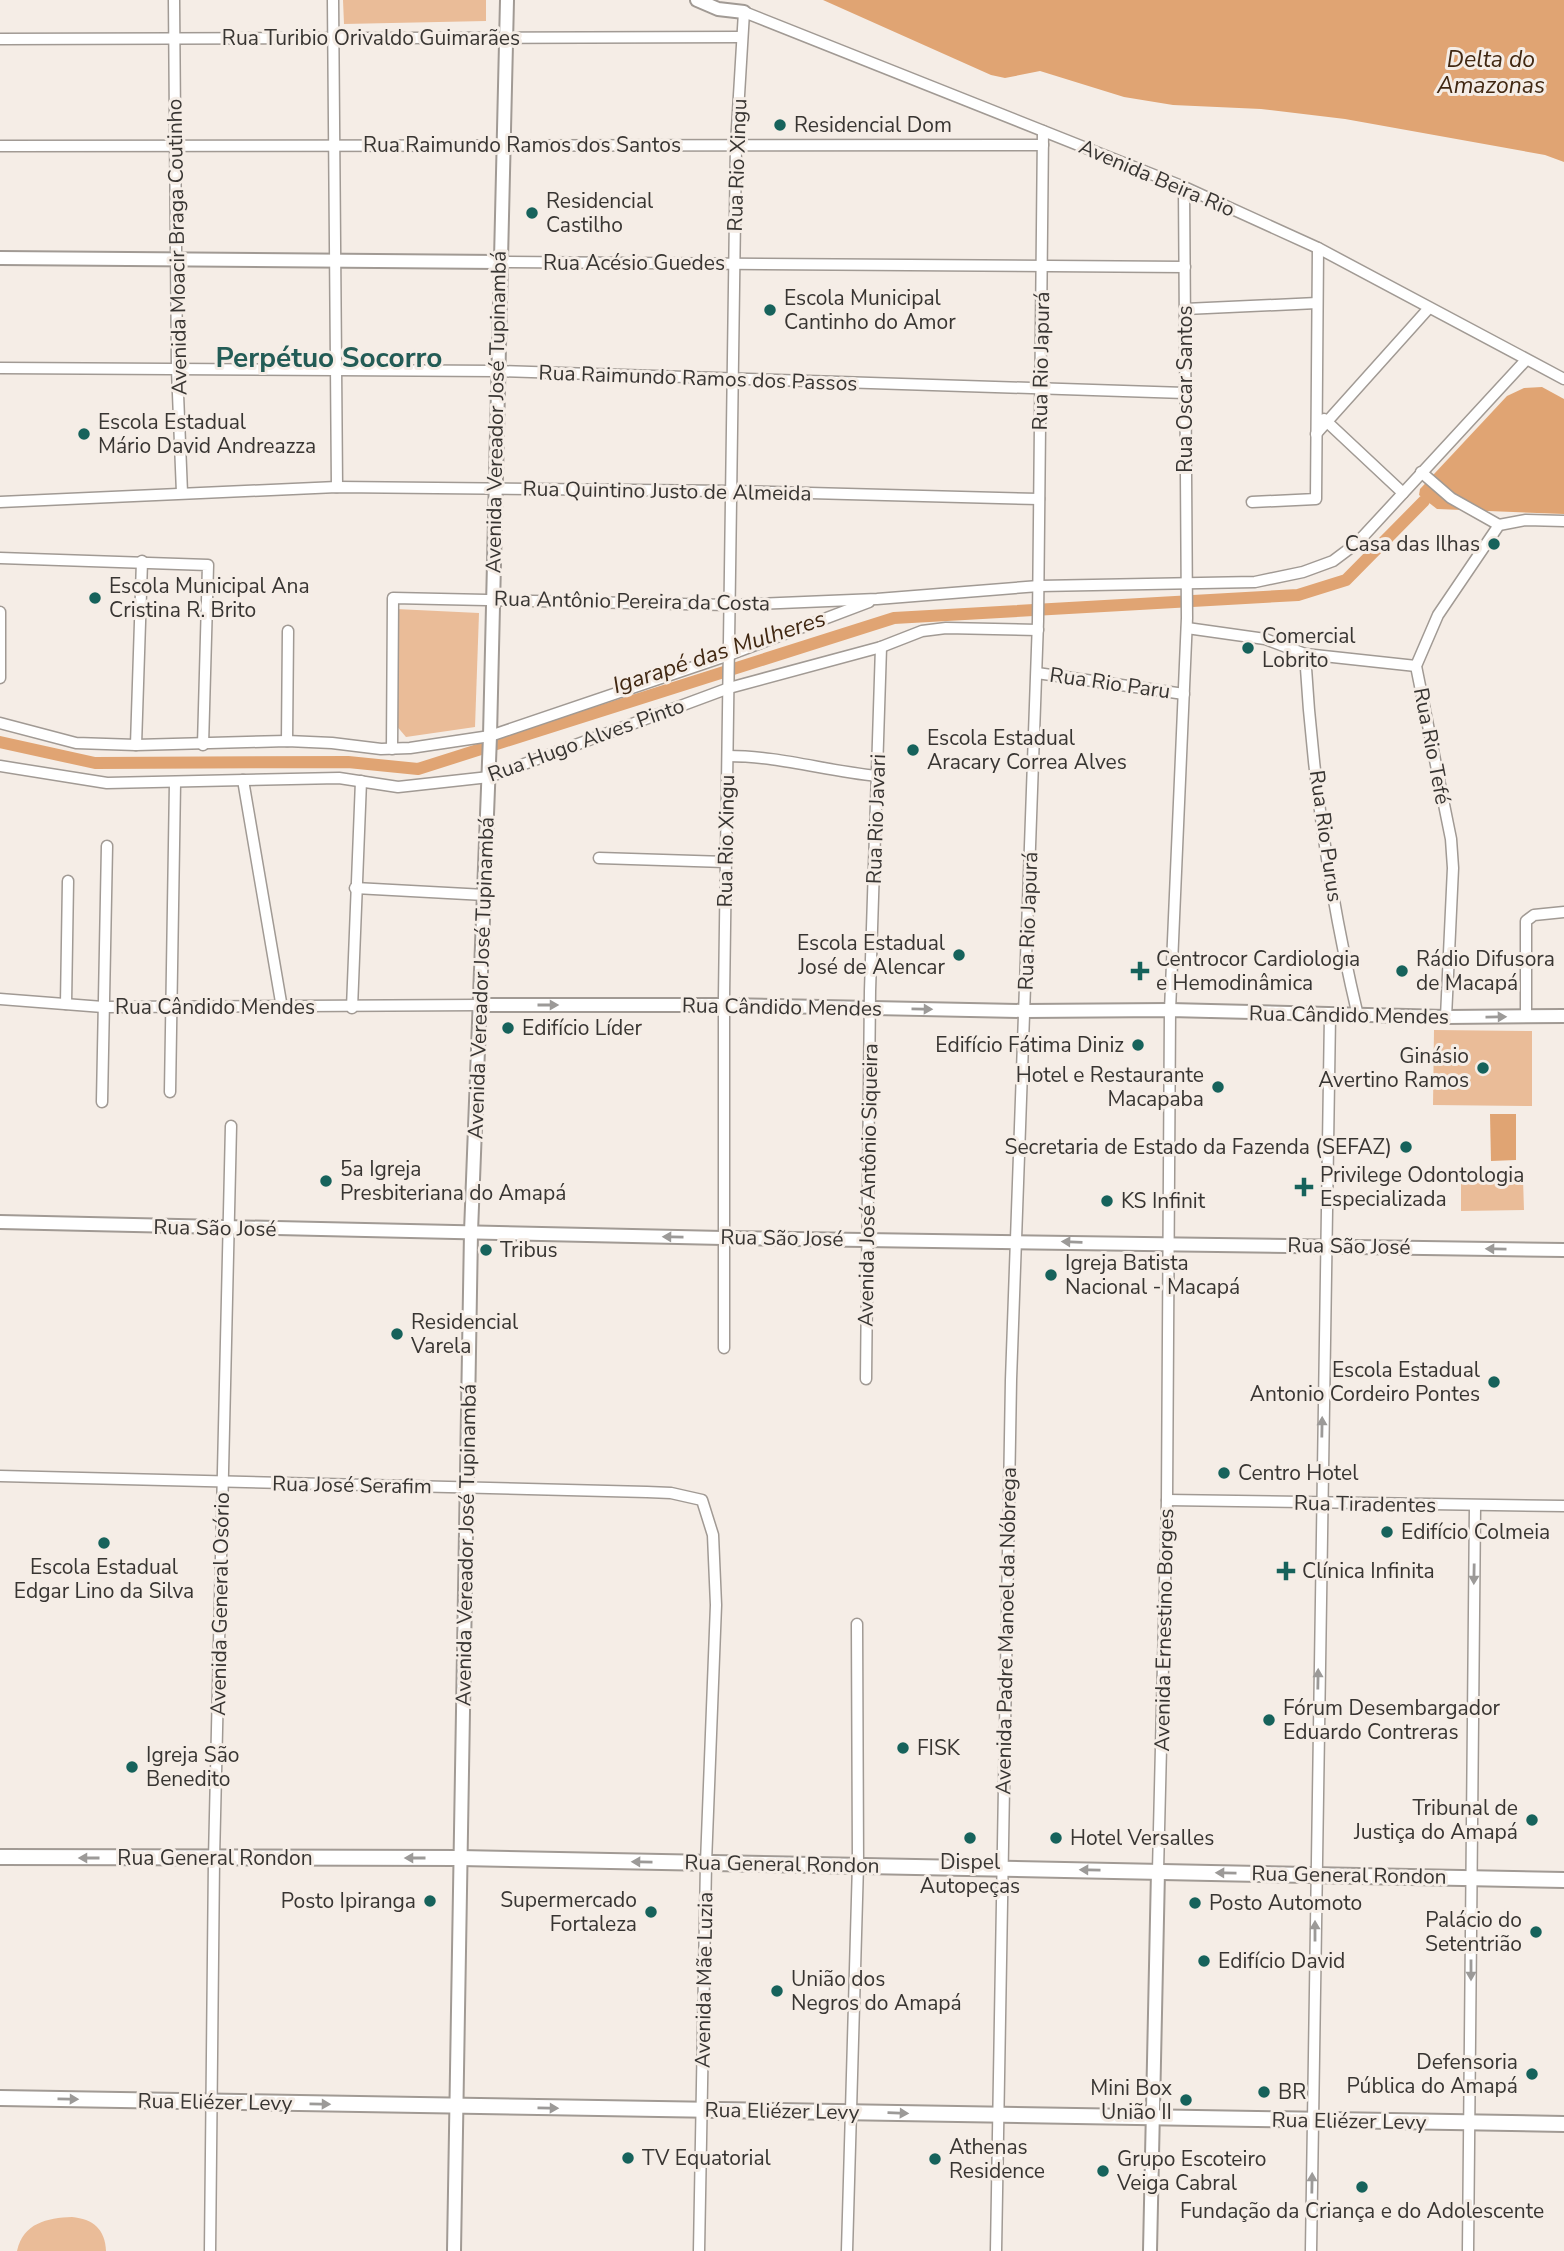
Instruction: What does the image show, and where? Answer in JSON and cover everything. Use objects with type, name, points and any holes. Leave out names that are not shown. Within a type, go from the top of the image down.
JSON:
[{"type":"main road","name":"Rua General Rondon","points":[[0,1857],[460,1858],[1564,1880]]},
{"type":"main road","name":"Rua Eliézer Levy","points":[[0,2098],[851,2112],[997,2117],[1564,2124]]},
{"type":"street","name":"Avenida Moacir Braga Coutinho","points":[[174,0],[177,369],[182,494]]},
{"type":"street","points":[[333,0],[332,146],[337,488]]},
{"type":"street","name":"Avenida Vereador José Tupinambá","points":[[454,2251],[471,1232],[490,739],[491,600],[507,0]]},
{"type":"street","name":"Avenida Beira Rio","points":[[697,0],[718,9],[737,7],[1184,187],[1318,248],[1564,379]]},
{"type":"street","name":"Rua Rio Xingu","points":[[729,655],[736,145],[742,37],[737,7]]},
{"type":"street","name":"Rua Turibio Orivaldo Guimarães","points":[[0,39],[742,37]]},
{"type":"street","name":"Rua Rio Japurá","points":[[1024,1011],[1039,588],[1043,131]]},
{"type":"street","name":"Rua Raimundo Ramos dos Santos","points":[[0,146],[1043,145]]},
{"type":"street","name":"Rua Oscar Santos","points":[[1184,187],[1187,623]]},
{"type":"street","points":[[1252,502],[1316,499],[1318,248]]},
{"type":"street","name":"Rua Acésio Guedes","points":[[0,258],[1185,267]]},
{"type":"street","points":[[1185,309],[1317,303]]},
{"type":"street","points":[[1317,434],[1429,308]]},
{"type":"street","name":"Rua Antônio Pereira da Costa","points":[[392,749],[393,598],[730,605],[1039,588],[1186,587],[1255,582],[1303,572],[1333,561],[1357,544],[1526,360]]},
{"type":"street","name":"Rua Raimundo Ramos dos Passos","points":[[0,368],[497,371],[1185,393]]},
{"type":"street","points":[[1317,412],[1403,493]]},
{"type":"street","points":[[1421,472],[1451,498],[1499,525],[1526,520],[1564,521]]},
{"type":"street","name":"Rua Quintino Justo de Almeida","points":[[0,502],[337,488],[731,491],[1040,499]]},
{"type":"street","name":"Rua Rio Tefé","points":[[1446,1017],[1453,868],[1451,839],[1416,666],[1438,615],[1499,525]]},
{"type":"street","points":[[0,558],[208,565],[203,745]]},
{"type":"street","points":[[136,745],[142,561]]},
{"type":"street","name":"Rua Hugo Alves Pinto","points":[[0,723],[76,743],[136,745],[287,741],[392,749],[490,739],[729,655],[877,599]]},
{"type":"street","points":[[0,612],[0,678]]},
{"type":"street","points":[[1170,1010],[1187,623],[1265,639],[1305,654],[1416,666]]},
{"type":"street","name":"Rua Hugo Alves Pinto","points":[[0,766],[107,783],[361,780],[398,787],[489,772],[729,687],[881,647],[903,637],[946,628],[1038,626]]},
{"type":"street","points":[[287,741],[288,631]]},
{"type":"street","name":"Rua Rio Javari","points":[[870,991],[881,647]]},
{"type":"street","name":"Rua Rio Purus","points":[[1305,654],[1308,710],[1342,947],[1358,1016]]},
{"type":"street","points":[[729,655],[729,687]]},
{"type":"street","name":"Rua Rio Paru","points":[[1037,673],[1184,694]]},
{"type":"street","name":"Rua Rio Xingu","points":[[724,1001],[729,687]]},
{"type":"street","points":[[727,756],[782,758],[833,772],[877,776]]},
{"type":"street","points":[[243,780],[282,1008]]},
{"type":"street","points":[[352,1007],[361,780]]},
{"type":"street","points":[[170,1092],[175,783]]},
{"type":"street","points":[[102,1102],[107,846]]},
{"type":"street","points":[[598,858],[726,862]]},
{"type":"street","points":[[66,1004],[68,881]]},
{"type":"street","points":[[355,888],[485,895]]},
{"type":"street","points":[[1526,1016],[1526,921],[1534,915],[1564,912]]},
{"type":"street","name":"Avenida José Antônio Siqueira","points":[[866,1379],[870,991]]},
{"type":"street","name":"Rua Cândido Mendes","points":[[0,999],[103,1007],[282,1008],[724,1001],[1024,1011],[1170,1010],[1358,1016],[1564,1016]]},
{"type":"street","points":[[724,1001],[724,1348]]},
{"type":"street","name":"Avenida Ernestino Borges","points":[[1150,2251],[1167,1500],[1170,1010]]},
{"type":"street","name":"Avenida Padre Manoel da Nóbrega","points":[[996,2251],[1000,1867],[1014,1240],[1024,1011]]},
{"type":"street","points":[[1311,2251],[1330,1015]]},
{"type":"street","name":"Avenida General Osório","points":[[210,2251],[214,2101],[214,1859],[231,1126]]},
{"type":"street","name":"Rua São José","points":[[0,1222],[723,1238],[1014,1240],[1170,1245],[1564,1250]]},
{"type":"street","name":"Rua José Serafim","points":[[0,1476],[671,1493],[702,1500]]},
{"type":"street","name":"Avenida Mãe Luzia","points":[[699,2251],[706,1863],[716,1593],[713,1535],[702,1500]]},
{"type":"street","name":"Rua Tiradentes","points":[[1167,1500],[1564,1506]]},
{"type":"street","points":[[1468,2251],[1475,1506]]},
{"type":"street","points":[[847,2251],[858,1864],[857,1624]]},
{"type":"shaded area","points":[[343,0],[486,0],[486,21],[344,24]]},
{"type":"shaded area","points":[[396,609],[479,613],[475,727],[406,737],[395,724]]},
{"type":"shaded area","name":"Ginásio Avertino Ramos","points":[[1434,1030],[1532,1031],[1532,1106],[1433,1105]]},
{"type":"shaded area","points":[[1523,1179],[1524,1210],[1461,1211],[1461,1180]]},
{"type":"shaded area","points":[[72,2217],[86,2220],[96,2226],[103,2237],[106,2251],[17,2251],[30,2228],[45,2221]]},
{"type":"water","name":"Delta do Amazonas","points":[[823,0],[1564,0],[1564,162],[1545,155],[1345,119],[1261,109],[1173,105],[1124,97],[1040,71],[1005,78],[991,75]]},
{"type":"water","points":[[1542,387],[1564,399],[1564,514],[1437,509],[1419,495],[1420,489],[1507,396],[1524,388]]},
{"type":"water","points":[[1490,1114],[1516,1114],[1516,1160],[1491,1161]]},
{"type":"waterway","name":"Igarapé das Mulheres","points":[[0,742],[95,763],[348,762],[418,769],[894,618],[1298,595],[1346,580],[1424,501]]},
{"type":"place","name":"Residencial Dom","points":[[780,125]]},
{"type":"place","name":"Residencial Castilho","points":[[532,213]]},
{"type":"place","name":"Escola Municipal Cantinho do Amor","points":[[770,310]]},
{"type":"place","name":"Escola Estadual Mário David Andreazza","points":[[84,434]]},
{"type":"place","name":"Casa das Ilhas","points":[[1494,544]]},
{"type":"place","name":"Escola Municipal Ana Cristina R. Brito","points":[[95,598]]},
{"type":"place","name":"Comercial Lobrito","points":[[1248,648]]},
{"type":"place","name":"Escola Estadual Aracary Correa Alves","points":[[913,750]]},
{"type":"place","name":"Escola Estadual José de Alencar","points":[[959,955]]},
{"type":"place","name":"Centrocor Cardiologia e Hemodinâmica","points":[[1140,971]]},
{"type":"place","name":"Rádio Difusora de Macapá","points":[[1402,971]]},
{"type":"place","name":"Edifício Líder","points":[[508,1028]]},
{"type":"place","name":"Edifício Fátima Diniz","points":[[1138,1045]]},
{"type":"place","name":"Ginásio Avertino Ramos","points":[[1483,1068]]},
{"type":"place","name":"Hotel e Restaurante Macapaba","points":[[1218,1087]]},
{"type":"place","name":"Secretaria de Estado da Fazenda (SEFAZ)","points":[[1406,1147]]},
{"type":"place","name":"5a Igreja Presbiteriana do Amapá","points":[[326,1181]]},
{"type":"place","name":"Privilege Odontologia Especializada","points":[[1304,1187]]},
{"type":"place","name":"KS Infinit","points":[[1107,1201]]},
{"type":"place","name":"Tribus","points":[[486,1250]]},
{"type":"place","name":"Igreja Batista Nacional - Macapá","points":[[1051,1275]]},
{"type":"place","name":"Residencial Varela","points":[[397,1334]]},
{"type":"place","name":"Escola Estadual Antonio Cordeiro Pontes","points":[[1494,1382]]},
{"type":"place","name":"Centro Hotel","points":[[1224,1473]]},
{"type":"place","name":"Edifício Colmeia","points":[[1387,1532]]},
{"type":"place","name":"Escola Estadual Edgar Lino da Silva","points":[[104,1543]]},
{"type":"place","name":"Clínica Infinita","points":[[1286,1571]]},
{"type":"place","name":"Fórum Desembargador Eduardo Contreras","points":[[1269,1720]]},
{"type":"place","name":"FISK","points":[[903,1748]]},
{"type":"place","name":"Igreja São Benedito","points":[[132,1767]]},
{"type":"place","name":"Tribunal de Justiça do Amapá","points":[[1532,1820]]},
{"type":"place","name":"Dispel Autopeças","points":[[970,1838]]},
{"type":"place","name":"Hotel Versalles","points":[[1056,1838]]},
{"type":"place","name":"Posto Ipiranga","points":[[430,1901]]},
{"type":"place","name":"Posto Automoto","points":[[1195,1903]]},
{"type":"place","name":"Supermercado Fortaleza","points":[[651,1912]]},
{"type":"place","name":"Palácio do Setentrião","points":[[1536,1932]]},
{"type":"place","name":"Edifício David","points":[[1204,1961]]},
{"type":"place","name":"União dos Negros do Amapá","points":[[777,1991]]},
{"type":"place","name":"Defensoria Pública do Amapá","points":[[1532,2074]]},
{"type":"place","name":"BR","points":[[1264,2092]]},
{"type":"place","name":"Mini Box União II","points":[[1186,2100]]},
{"type":"place","name":"TV Equatorial","points":[[628,2158]]},
{"type":"place","name":"Athenas Residence","points":[[935,2159]]},
{"type":"place","name":"Grupo Escoteiro Veiga Cabral","points":[[1103,2171]]},
{"type":"place","name":"Fundação da Criança e do Adolescente","points":[[1362,2187]]},
{"type":"district","name":"Perpétuo Socorro","points":[[329,358]]}]
